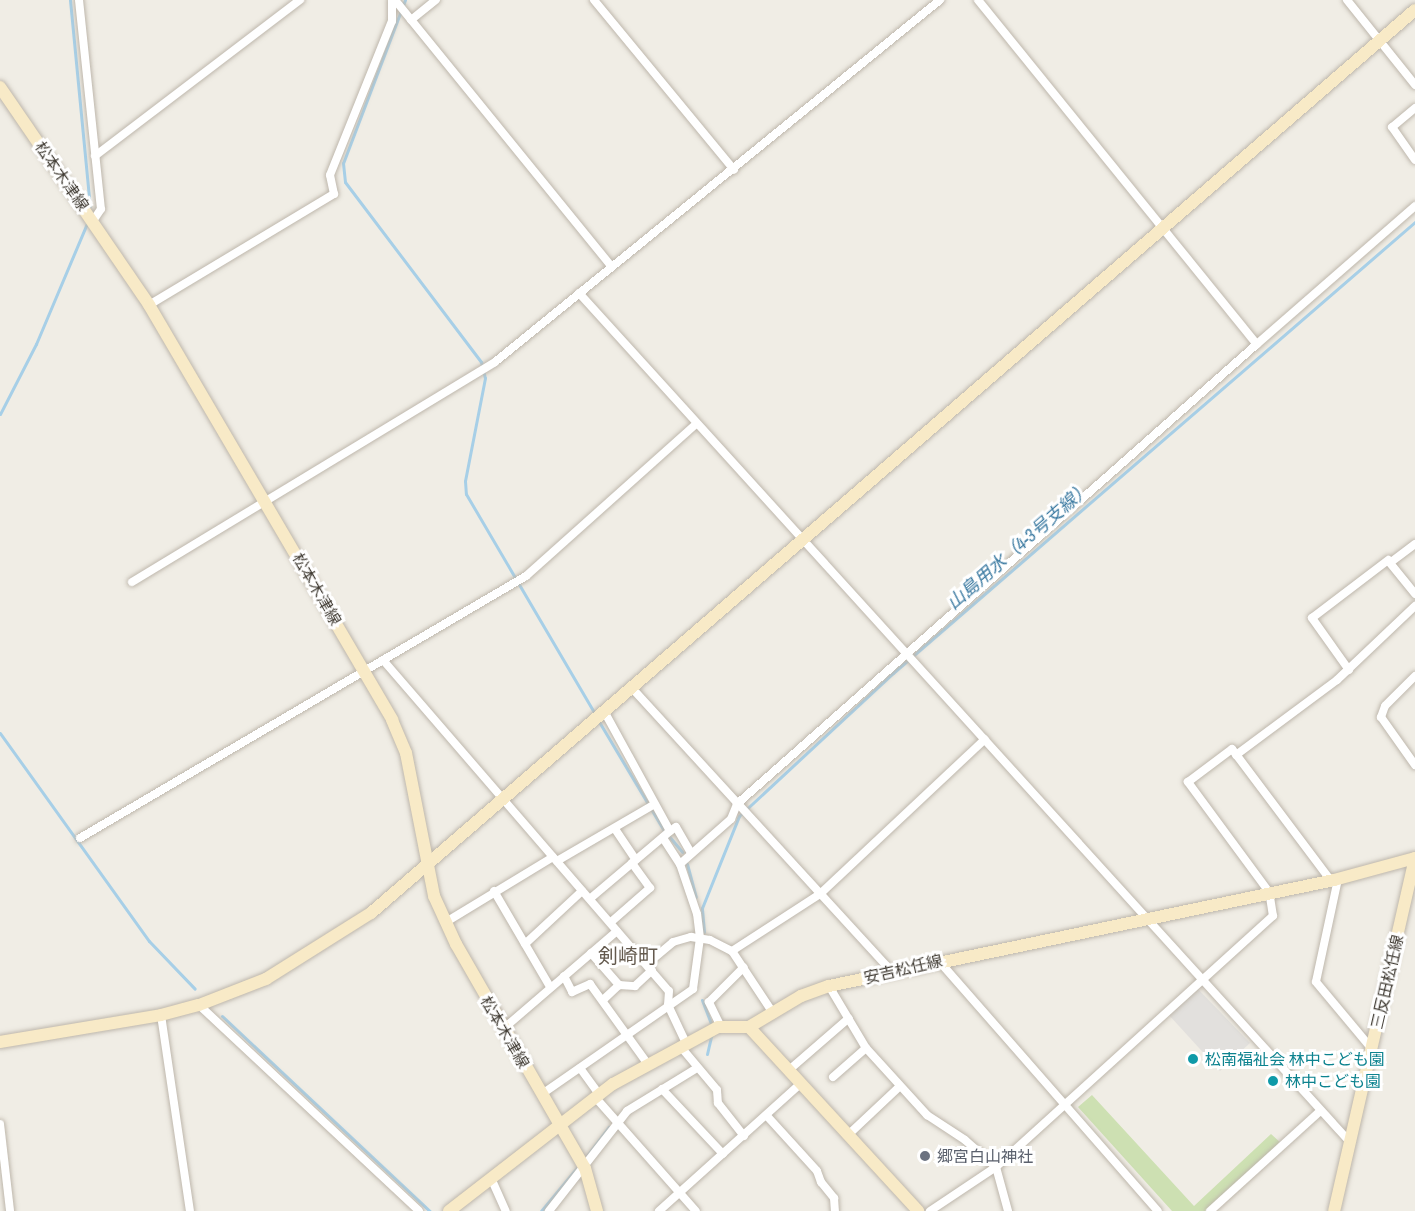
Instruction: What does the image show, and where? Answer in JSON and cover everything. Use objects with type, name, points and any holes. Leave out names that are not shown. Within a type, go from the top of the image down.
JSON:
[{"type":"main road","points":[[0,1042],[162,1015],[199,1005],[266,979],[333,940],[371,913],[1415,10]]},
{"type":"main road","name":"松本木津線","points":[[0,87],[149,305],[266,498],[364,670],[406,753],[425,865],[446,922],[503,1029],[582,1163],[597,1211]]},
{"type":"main road","name":"安吉松任線","points":[[749,1027],[829,986],[939,960],[1334,880],[1415,858]]},
{"type":"main road","name":"三反田松任線","points":[[1334,1211],[1415,858]]},
{"type":"main road","points":[[449,1211],[597,1095],[647,1063],[715,1029],[749,1027],[917,1211]]},
{"type":"street","points":[[79,0],[101,209],[93,221]]},
{"type":"street","points":[[95,156],[300,0]]},
{"type":"street","points":[[149,305],[334,194],[330,175],[392,21],[401,8],[436,0]]},
{"type":"street","points":[[594,0],[734,170]]},
{"type":"street","points":[[132,582],[266,498],[490,365],[734,170],[940,0]]},
{"type":"street","points":[[978,0],[1257,344]]},
{"type":"street","points":[[1347,0],[1415,85]]},
{"type":"street","points":[[401,8],[611,266]]},
{"type":"street","points":[[1415,108],[1392,127],[1415,160]]},
{"type":"street","points":[[680,864],[906,655],[1415,206]]},
{"type":"street","points":[[579,293],[1148,919],[1201,982],[1319,1112],[1350,1142]]},
{"type":"street","points":[[80,838],[517,581],[696,424]]},
{"type":"street","points":[[1415,544],[1390,563],[1415,594]]},
{"type":"street","points":[[1349,670],[1312,618],[1388,560]]},
{"type":"street","points":[[1236,755],[1349,670],[1415,606]]},
{"type":"street","points":[[383,660],[582,891],[591,897],[669,992],[668,1005],[683,1045],[697,1068],[717,1090],[718,1103],[744,1136]]},
{"type":"street","points":[[1413,682],[1385,706],[1381,717],[1415,765]]},
{"type":"street","points":[[631,687],[891,971]]},
{"type":"street","points":[[542,1094],[627,1031],[693,989],[700,938],[698,914],[655,804],[599,715]]},
{"type":"street","points":[[732,951],[820,894],[985,739]]},
{"type":"street","points":[[930,1211],[996,1167],[1273,916],[1269,892],[1188,782],[1232,749],[1334,880],[1316,982],[1372,1048]]},
{"type":"street","points":[[446,922],[494,891],[615,829],[655,804]]},
{"type":"street","points":[[591,897],[676,827],[691,853]]},
{"type":"street","points":[[611,922],[650,888],[615,829]]},
{"type":"street","points":[[494,891],[550,987]]},
{"type":"street","points":[[525,944],[582,891]]},
{"type":"street","points":[[503,1029],[616,930]]},
{"type":"street","points":[[591,953],[619,985],[635,986],[673,942],[700,938],[732,951],[773,1013]]},
{"type":"street","points":[[939,960],[1064,1107],[1158,1211]]},
{"type":"street","points":[[715,1029],[710,1002],[744,967]]},
{"type":"street","points":[[564,976],[572,992],[590,984],[604,999],[647,1063]]},
{"type":"street","points":[[604,999],[619,985]]},
{"type":"street","points":[[829,986],[866,1048],[900,1086],[927,1114],[965,1140],[996,1167],[1008,1211]]},
{"type":"street","points":[[199,1005],[419,1211]]},
{"type":"street","points":[[162,1015],[190,1211]]},
{"type":"street","points":[[789,1070],[849,1018]]},
{"type":"street","points":[[834,1077],[866,1048]]},
{"type":"street","points":[[580,1068],[614,1120],[696,1211]]},
{"type":"street","points":[[549,1211],[614,1120],[697,1068]]},
{"type":"street","points":[[659,1211],[801,1083]]},
{"type":"street","points":[[848,1135],[900,1086]]},
{"type":"street","points":[[662,1089],[723,1154]]},
{"type":"street","points":[[1210,1211],[1319,1112]]},
{"type":"street","points":[[767,1116],[817,1171],[821,1182],[834,1198],[835,1211]]},
{"type":"street","points":[[0,1124],[10,1211]]},
{"type":"street","points":[[491,1178],[506,1211]]},
{"type":"green space","points":[[1092,1095],[1194,1206],[1271,1134],[1281,1143],[1206,1211],[1172,1211],[1078,1107]]},
{"type":"shaded area","points":[[1198,989],[1250,1043],[1220,1071],[1168,1014]]},
{"type":"waterway","points":[[70,0],[90,206]]},
{"type":"waterway","points":[[405,0],[343,163],[345,182],[481,362],[485,378],[465,481],[466,494],[595,714]]},
{"type":"waterway","name":"山島用水（4-3号支線）","points":[[704,932],[702,908],[739,816],[893,673],[1415,222]]},
{"type":"waterway","points":[[0,414],[36,344],[87,223]]},
{"type":"waterway","points":[[598,720],[663,829],[682,852]]},
{"type":"waterway","points":[[0,733],[149,941],[195,989]]},
{"type":"waterway","points":[[687,864],[696,897]]},
{"type":"waterway","points":[[702,1000],[712,1026]]},
{"type":"waterway","points":[[222,1016],[430,1211]]},
{"type":"waterway","points":[[707,1054],[712,1033]]},
{"type":"waterway","points":[[586,1157],[609,1127]]},
{"type":"waterway","points":[[541,1211],[580,1164]]},
{"type":"place","name":"松南福祉会 林中こども園","points":[[1193,1059]]},
{"type":"place","name":"林中こども園","points":[[1273,1081]]},
{"type":"place","name":"郷宮白山神社","points":[[925,1156]]},
{"type":"district","name":"剣崎町","points":[[628,955]]}]
